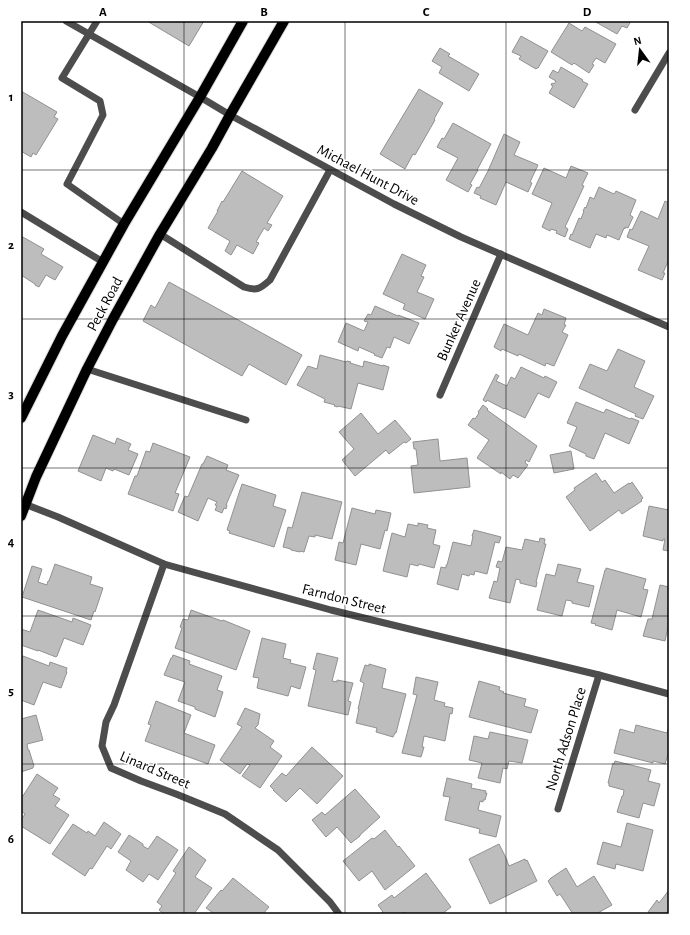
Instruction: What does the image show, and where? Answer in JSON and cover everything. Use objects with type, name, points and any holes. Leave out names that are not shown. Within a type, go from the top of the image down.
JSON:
[{"type":"main road","name":"Peck Road","points":[[21,418],[62,336],[124,224],[200,97],[243,21]]},
{"type":"main road","name":"Peck Road","points":[[21,516],[23,503],[113,319],[160,234],[212,148],[284,21]]},
{"type":"street","name":"Michael Hunt Drive","points":[[66,21],[230,115],[394,204],[461,237],[669,327]]},
{"type":"street","points":[[97,21],[62,78],[100,101],[103,115],[67,184],[124,224]]},
{"type":"street","points":[[635,110],[669,53]]},
{"type":"street","points":[[160,234],[244,287],[252,290],[262,288],[270,280],[330,170]]},
{"type":"street","points":[[21,212],[103,262]]},
{"type":"street","name":"Bunker Avenue","points":[[440,395],[501,254]]},
{"type":"street","points":[[88,369],[246,420]]},
{"type":"street","name":"Farndon Street","points":[[23,503],[164,564],[331,610],[599,675],[669,694]]},
{"type":"street","name":"Linard Street","points":[[164,564],[114,705],[106,722],[102,746],[111,768],[225,814],[278,850],[330,902],[339,914]]},
{"type":"street","name":"North Adson Place","points":[[558,809],[599,675]]},
{"type":"building","points":[[147,21],[204,21],[189,46]]},
{"type":"building","points":[[594,21],[631,21],[627,28],[622,26],[617,34]]},
{"type":"building","points":[[569,23],[582,31],[585,27],[616,44],[605,63],[596,58],[589,73],[574,63],[572,65],[551,52]]},
{"type":"building","points":[[521,36],[548,51],[536,69],[519,59],[521,56],[512,52]]},
{"type":"building","points":[[440,48],[450,54],[448,56],[479,74],[469,91],[439,73],[442,67],[432,61]]},
{"type":"building","points":[[561,67],[588,84],[574,108],[549,93],[553,86],[551,85],[552,83],[554,84],[556,81],[549,77],[553,70],[558,73]]},
{"type":"building","points":[[419,89],[443,103],[415,155],[413,154],[405,169],[380,154]]},
{"type":"building","points":[[21,91],[57,112],[54,117],[58,119],[36,155],[33,153],[31,157],[21,151]]},
{"type":"building","points":[[453,123],[491,144],[470,184],[472,185],[468,192],[446,180],[458,158],[437,147],[442,138],[444,139]]},
{"type":"building","points":[[504,134],[520,142],[514,155],[538,165],[530,182],[532,183],[528,192],[506,182],[496,205],[480,198],[481,196],[474,193],[477,187],[479,188],[488,171]]},
{"type":"building","points":[[571,166],[588,173],[582,185],[584,186],[565,227],[568,229],[565,237],[556,233],[557,231],[551,229],[550,231],[542,227],[552,203],[532,194],[544,168],[566,178]]},
{"type":"building","points":[[242,171],[283,196],[267,223],[272,225],[268,231],[264,228],[256,242],[259,243],[253,254],[237,245],[231,255],[225,251],[230,241],[208,228],[222,201],[223,202]]},
{"type":"building","points":[[599,187],[614,194],[616,191],[636,200],[630,215],[633,217],[628,228],[624,228],[619,240],[607,235],[606,238],[596,234],[590,248],[569,239],[579,218],[581,219],[590,197],[594,199]]},
{"type":"building","points":[[665,201],[669,203],[669,259],[663,273],[665,273],[662,280],[638,270],[649,246],[627,237],[641,211],[658,219]]},
{"type":"building","points":[[21,236],[44,249],[41,254],[63,267],[55,280],[46,275],[39,287],[21,275]]},
{"type":"building","points":[[402,254],[426,265],[421,276],[424,277],[417,292],[434,299],[425,319],[403,309],[405,304],[383,294]]},
{"type":"building","points":[[169,282],[302,355],[286,385],[249,364],[242,376],[143,321],[151,305],[155,308]]},
{"type":"building","points":[[375,306],[419,323],[409,344],[394,337],[390,348],[387,347],[382,358],[359,347],[358,351],[338,342],[346,323],[364,331],[368,322],[364,321],[368,314],[371,315]]},
{"type":"building","points":[[544,309],[566,318],[564,325],[566,325],[562,332],[568,335],[554,366],[546,363],[545,366],[519,354],[518,356],[502,349],[501,351],[494,347],[504,324],[528,335],[538,313],[542,315]]},
{"type":"building","points":[[618,349],[645,361],[634,387],[654,396],[643,419],[635,416],[636,414],[579,388],[590,364],[607,371]]},
{"type":"building","points":[[320,355],[351,362],[350,363],[363,367],[364,361],[389,367],[383,390],[358,383],[351,409],[334,406],[335,405],[324,402],[325,399],[297,385],[308,366],[317,369]]},
{"type":"building","points":[[521,367],[544,378],[545,376],[557,382],[549,398],[538,393],[525,418],[487,400],[486,402],[483,400],[496,374],[499,376],[496,381],[507,386],[511,377],[515,379]]},
{"type":"building","points":[[576,402],[604,413],[606,409],[639,421],[629,444],[605,433],[594,459],[569,446],[577,427],[567,423]]},
{"type":"building","points":[[483,405],[488,409],[487,410],[537,446],[529,462],[526,460],[525,463],[528,465],[518,478],[513,475],[510,479],[477,458],[489,440],[468,425],[473,418],[475,419]]},
{"type":"building","points":[[361,413],[378,434],[395,420],[411,439],[406,443],[404,442],[389,454],[386,450],[355,476],[342,460],[354,449],[339,432]]},
{"type":"building","points":[[93,435],[115,444],[117,438],[131,444],[128,450],[138,454],[129,475],[114,469],[113,471],[106,468],[101,481],[78,471]]},
{"type":"building","points":[[438,439],[440,461],[467,458],[470,487],[414,493],[411,466],[418,465],[416,449],[414,449],[413,442]]},
{"type":"building","points":[[153,443],[190,457],[175,493],[179,494],[173,511],[128,494],[135,476],[137,476],[146,451],[150,452]]},
{"type":"building","points":[[571,451],[574,469],[554,473],[550,455]]},
{"type":"building","points":[[207,456],[228,465],[226,470],[239,475],[226,505],[226,509],[224,508],[222,513],[215,510],[217,506],[215,505],[217,502],[208,498],[198,521],[178,512],[185,496],[188,497]]},
{"type":"building","points":[[596,473],[602,482],[605,480],[614,493],[632,482],[643,498],[641,500],[642,501],[622,514],[619,510],[590,531],[566,497],[575,490],[574,488]]},
{"type":"building","points":[[242,484],[276,495],[273,506],[286,510],[274,547],[229,533],[230,531],[227,530]]},
{"type":"building","points":[[302,492],[342,502],[332,539],[315,535],[315,537],[309,536],[304,552],[300,552],[283,547],[288,527],[292,528]]},
{"type":"building","points":[[649,506],[669,510],[669,551],[663,550],[665,539],[663,539],[663,541],[643,536]]},
{"type":"building","points":[[352,508],[375,514],[376,510],[391,513],[387,531],[385,530],[380,549],[361,544],[356,565],[335,560],[339,542],[343,543]]},
{"type":"building","points":[[418,523],[428,525],[427,528],[436,530],[433,544],[440,546],[434,568],[419,564],[418,566],[410,564],[407,577],[383,571],[392,533],[405,537],[408,524],[418,526]]},
{"type":"building","points":[[474,530],[501,537],[499,543],[495,542],[487,574],[475,571],[474,575],[470,574],[469,576],[462,574],[458,590],[437,584],[441,567],[446,568],[453,542],[471,546]]},
{"type":"building","points":[[540,538],[545,539],[544,544],[546,544],[536,587],[520,583],[520,580],[516,579],[510,603],[489,598],[494,581],[497,582],[500,568],[496,567],[498,561],[502,562],[506,547],[522,550],[525,539],[539,542]]},
{"type":"building","points":[[55,564],[92,577],[90,584],[103,588],[91,620],[22,597],[32,566],[42,569],[38,582],[47,585]]},
{"type":"building","points":[[558,564],[581,569],[577,582],[594,586],[589,607],[566,600],[562,616],[537,610],[546,574],[555,576]]},
{"type":"building","points":[[606,568],[646,579],[643,589],[648,590],[641,617],[617,610],[612,630],[591,623]]},
{"type":"building","points":[[660,585],[669,587],[669,628],[668,627],[665,641],[643,636],[648,619],[652,619]]},
{"type":"building","points":[[38,610],[72,622],[73,618],[91,625],[83,645],[64,638],[56,657],[21,645],[21,629],[30,632]]},
{"type":"building","points":[[191,610],[222,621],[223,620],[250,631],[236,670],[175,648],[182,628],[180,627],[183,619],[188,620]]},
{"type":"building","points":[[262,638],[286,644],[283,658],[291,660],[290,663],[306,667],[300,689],[291,686],[288,696],[257,688],[259,678],[253,677]]},
{"type":"building","points":[[317,653],[338,658],[332,681],[337,682],[337,680],[353,683],[348,701],[351,702],[348,715],[308,706],[316,670],[313,669]]},
{"type":"building","points":[[173,655],[190,661],[189,664],[222,676],[217,690],[223,692],[215,717],[195,709],[195,707],[178,701],[185,682],[164,675]]},
{"type":"building","points":[[23,656],[49,666],[50,662],[67,668],[61,688],[43,682],[34,705],[21,700],[21,662]]},
{"type":"building","points":[[369,664],[386,669],[382,688],[406,694],[396,733],[393,737],[376,732],[377,728],[356,723],[364,683],[360,681],[365,665],[369,666]]},
{"type":"building","points":[[416,677],[438,682],[434,700],[445,703],[444,706],[453,708],[452,714],[450,713],[445,741],[424,736],[422,747],[424,747],[421,757],[402,753],[417,695],[413,694]]},
{"type":"building","points":[[479,681],[500,687],[499,690],[504,692],[503,693],[526,699],[524,706],[538,710],[531,733],[469,717]]},
{"type":"building","points":[[156,701],[191,715],[184,733],[215,745],[208,764],[145,741],[151,725],[148,724]]},
{"type":"building","points":[[245,708],[260,714],[258,725],[255,728],[274,741],[270,747],[282,756],[260,788],[242,776],[250,765],[247,764],[240,774],[220,760],[242,727],[237,724]]},
{"type":"building","points":[[36,715],[43,740],[27,744],[34,766],[33,768],[21,772],[21,719]]},
{"type":"building","points":[[636,725],[667,733],[669,729],[669,751],[665,764],[653,761],[653,763],[614,753],[620,729],[634,733]]},
{"type":"building","points":[[490,732],[528,740],[522,763],[509,761],[507,769],[503,768],[500,783],[478,778],[482,763],[469,760],[474,736],[488,739]]},
{"type":"building","points":[[312,747],[343,776],[317,804],[300,788],[286,802],[270,786],[282,773],[286,776]]},
{"type":"building","points":[[615,761],[651,770],[648,781],[660,784],[654,806],[643,803],[639,818],[617,812],[624,790],[609,786],[608,783],[613,763],[614,764]]},
{"type":"building","points":[[37,774],[58,788],[53,795],[60,799],[55,806],[69,815],[50,844],[21,826],[21,820],[25,814],[21,811],[21,799]]},
{"type":"building","points":[[447,778],[472,784],[471,788],[486,791],[485,793],[487,793],[485,800],[483,800],[483,802],[480,801],[478,810],[501,816],[496,837],[479,833],[480,829],[445,820],[450,797],[443,796]]},
{"type":"building","points":[[355,789],[380,817],[351,843],[337,827],[326,837],[312,820],[322,812],[325,815]]},
{"type":"building","points":[[104,822],[121,834],[111,849],[107,846],[92,869],[90,868],[85,876],[52,854],[73,824],[95,836]]},
{"type":"building","points":[[627,823],[653,830],[643,871],[616,864],[615,869],[597,864],[603,842],[621,847]]},
{"type":"building","points":[[385,830],[415,866],[385,890],[372,871],[359,881],[343,861],[372,838],[374,839]]},
{"type":"building","points":[[129,835],[148,849],[157,836],[178,850],[158,880],[149,874],[143,882],[126,870],[131,861],[118,852]]},
{"type":"building","points":[[499,844],[509,866],[525,859],[526,861],[527,860],[537,881],[490,904],[469,859]]},
{"type":"building","points":[[189,847],[206,860],[195,877],[212,888],[194,914],[164,914],[159,910],[162,906],[157,902],[176,873],[173,871]]},
{"type":"building","points":[[566,868],[577,887],[594,876],[612,905],[596,914],[573,914],[560,894],[557,896],[548,881]]},
{"type":"building","points":[[426,873],[451,907],[442,914],[406,914],[404,912],[402,914],[381,913],[383,912],[378,905],[392,895],[394,898]]},
{"type":"building","points":[[233,878],[269,907],[263,914],[211,914],[212,912],[206,908]]},
{"type":"building","points":[[669,890],[669,914],[651,914],[648,912],[657,900],[659,903]]}]
